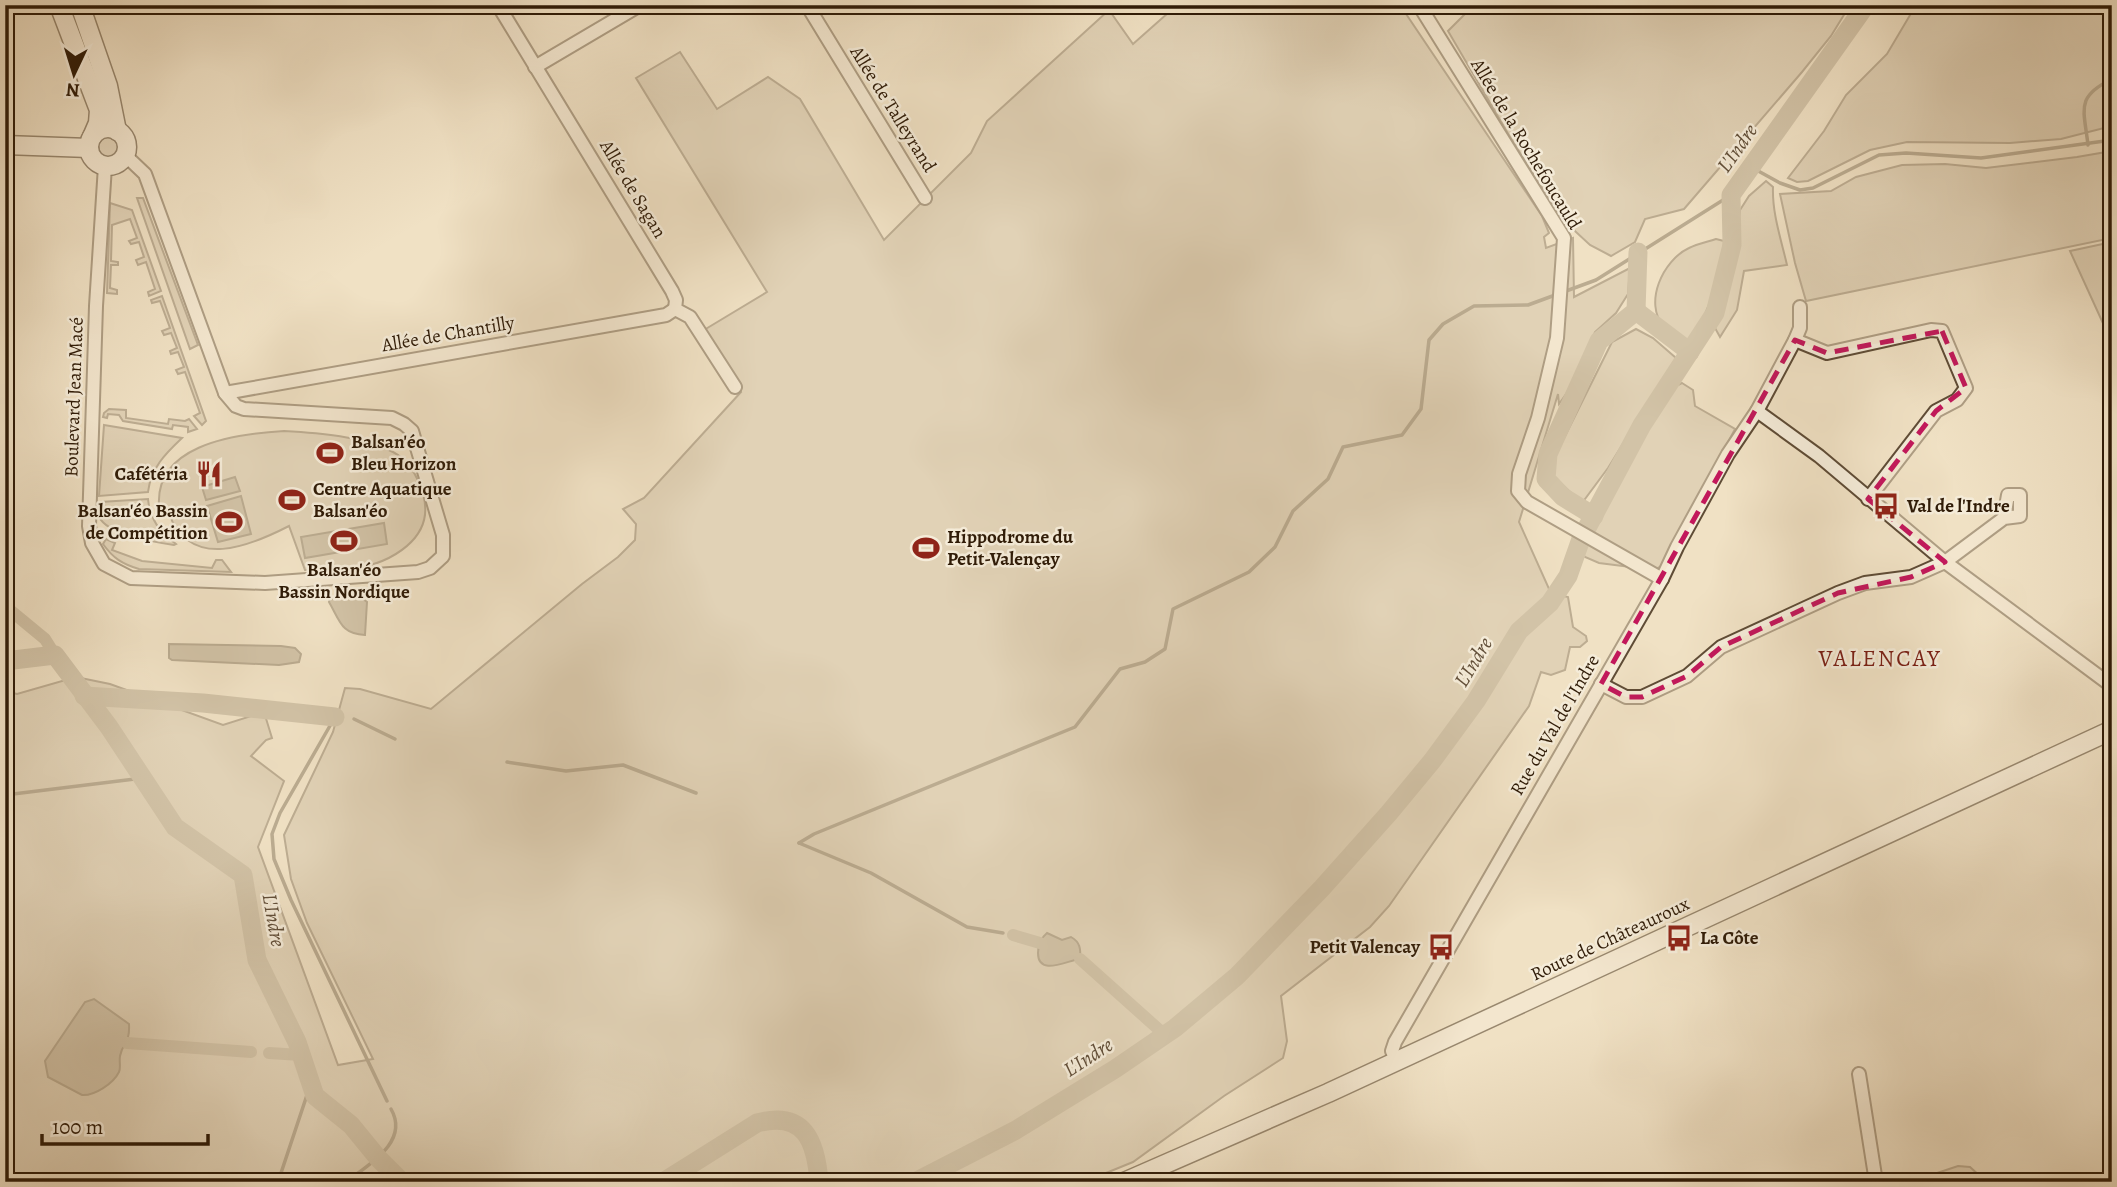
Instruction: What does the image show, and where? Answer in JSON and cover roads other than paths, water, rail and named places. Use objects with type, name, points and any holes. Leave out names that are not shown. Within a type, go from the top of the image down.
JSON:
[{"type":"street","points":[[5,145],[90,142],[101,130],[112,129],[125,139],[125,155],[116,164],[104,166],[94,160],[90,142],[98,123],[99,110],[59,5]]},
{"type":"street","points":[[80,5],[108,86],[117,131]]},
{"type":"street","name":"Allée de Sagan","points":[[498,5],[672,291],[676,300],[675,309],[690,317],[735,387]]},
{"type":"street","points":[[535,67],[640,5]]},
{"type":"street","name":"Allée de Talleyrand","points":[[807,5],[925,198]]},
{"type":"street","name":"Allée de la Rochefoucauld","points":[[1419,5],[1564,238],[1557,338],[1538,418],[1519,474],[1518,491],[1527,502],[1662,579]]},
{"type":"street","points":[[125,155],[145,174],[226,393]]},
{"type":"street","name":"Boulevard Jean Macé","points":[[104,166],[96,306],[89,526],[92,543],[104,564],[131,578],[265,583],[418,572],[430,568],[443,556],[443,535],[412,431],[404,424],[392,418],[244,410],[236,406],[226,393]]},
{"type":"street","name":"Rue du Val de l'Indre","points":[[1396,1060],[1392,1051],[1395,1042],[1662,579],[1676,547],[1728,454],[1757,411],[1800,328],[1800,307]]},
{"type":"street","name":"Allée de Chantilly","points":[[226,393],[666,316],[675,309]]},
{"type":"street","points":[[1795,340],[1827,353],[1931,330],[1942,331],[1966,388],[1957,400],[1936,411],[1868,499]]},
{"type":"street","points":[[1757,411],[1819,456],[1945,562],[2112,686]]},
{"type":"street","points":[[1601,684],[1626,697],[1642,696],[1687,676],[1721,647],[1838,593],[1865,583],[1911,577],[1945,562],[2004,519]]},
{"type":"street","name":"Route de Châteauroux","points":[[1124,1182],[1303,1104],[2112,730]]},
{"type":"street","points":[[1858,1074],[1875,1182]]},
{"type":"waterway","name":"L'Indre","points":[[915,1182],[1016,1130],[1115,1069],[1175,1028],[1237,976],[1322,888],[1432,761],[1476,701],[1519,631],[1550,603],[1568,576],[1581,539],[1642,425],[1715,313],[1732,245],[1731,195],[1866,5]]},
{"type":"waterway","points":[[2088,145],[2084,113],[2087,98],[2112,79]]},
{"type":"waterway","points":[[1751,167],[1780,183],[1800,190],[1813,188],[1879,155],[1906,153],[1981,158],[2112,140]]},
{"type":"waterway","points":[[799,843],[814,834],[1075,727],[1120,669],[1145,662],[1165,649],[1173,609],[1249,572],[1275,547],[1293,511],[1328,479],[1343,447],[1402,435],[1421,409],[1429,340],[1443,324],[1474,306],[1528,305],[1596,280],[1731,195]]},
{"type":"waterway","points":[[1594,516],[1563,497],[1546,479],[1548,454],[1599,341],[1636,311],[1638,252]]},
{"type":"waterway","points":[[1636,311],[1690,352]]},
{"type":"waterway","points":[[5,606],[45,639],[55,655]]},
{"type":"waterway","name":"L'Indre","points":[[5,661],[55,655],[109,727],[175,827],[243,875],[257,960],[297,1042],[315,1096],[351,1125],[402,1182]]},
{"type":"waterway","points":[[84,696],[203,703],[335,717]]},
{"type":"waterway","points":[[335,717],[280,813],[272,834],[274,859],[387,1101]]},
{"type":"waterway","points":[[354,719],[395,739]]},
{"type":"waterway","points":[[507,762],[566,771],[623,765],[696,793]]},
{"type":"waterway","points":[[5,795],[143,778]]},
{"type":"waterway","points":[[799,843],[871,873],[967,927],[1003,933]]},
{"type":"waterway","points":[[1013,935],[1040,943]]},
{"type":"waterway","points":[[1080,959],[1165,1035]]},
{"type":"waterway","points":[[127,1043],[251,1052]]},
{"type":"waterway","points":[[269,1053],[301,1055]]},
{"type":"waterway","points":[[278,1182],[311,1083]]},
{"type":"waterway","points":[[346,1182],[375,1160],[391,1142],[395,1132],[391,1109]]},
{"type":"waterway","name":"L'Indre","points":[[663,1182],[757,1123],[773,1120],[797,1125],[805,1133],[815,1154],[819,1182]]},
{"type":"place","name":"Balsan'éo Bleu Horizon","points":[[330,453]]},
{"type":"place","name":"Cafétéria","points":[[209,474]]},
{"type":"place","name":"Centre Aquatique Balsan'éo","points":[[292,500]]},
{"type":"place","name":"Val de l'Indre","points":[[1886,506]]},
{"type":"place","name":"Balsan'éo Bassin de Compétition","points":[[229,522]]},
{"type":"place","name":"Balsan'éo Bassin Nordique","points":[[344,541]]},
{"type":"place","name":"Hippodrome du Petit-Valençay","points":[[926,548]]},
{"type":"place","name":"La Côte","points":[[1679,938]]},
{"type":"place","name":"Petit Valencay","points":[[1441,947]]},
{"type":"district","name":"VALENCAY","points":[[1880,658]]}]
